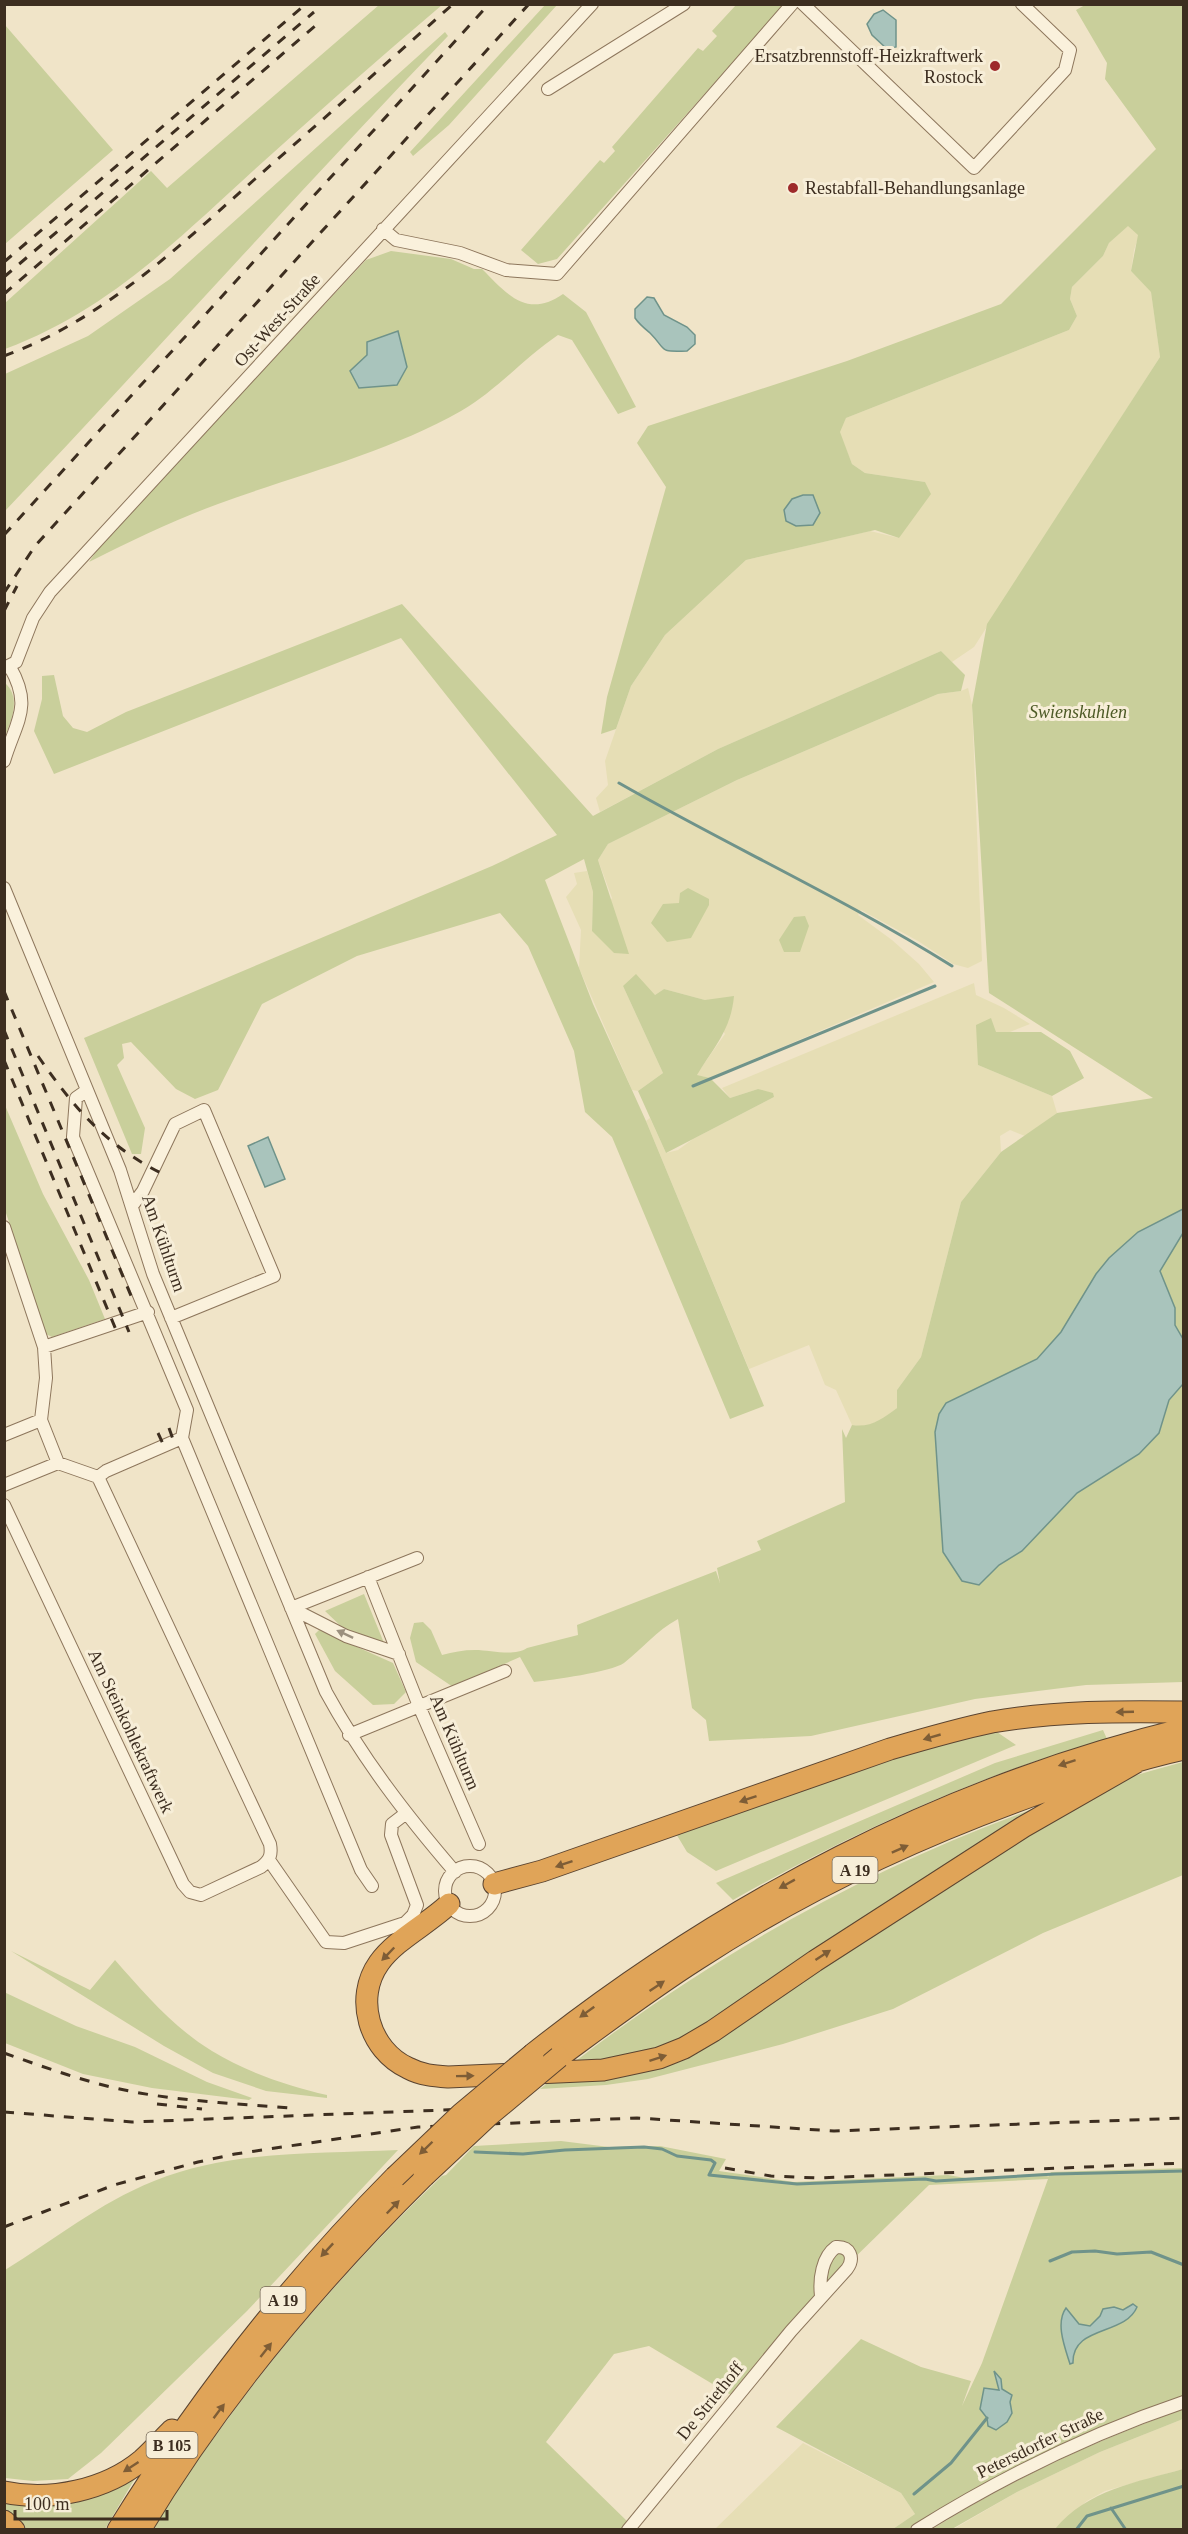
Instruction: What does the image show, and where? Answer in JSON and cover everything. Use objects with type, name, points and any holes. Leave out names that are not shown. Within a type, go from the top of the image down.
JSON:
[{"type":"highway","points":[[494,1884],[542,1871],[890,1749],[948,1732],[993,1722],[1064,1714],[1184,1712]]},
{"type":"highway","name":"A 19","points":[[205,2399],[286,2295],[395,2177],[461,2114],[532,2054],[634,1978],[765,1896],[838,1857],[924,1817],[1016,1780],[1116,1748],[1184,1730]]},
{"type":"highway","name":"A 19","points":[[140,2529],[206,2429],[276,2337],[362,2239],[487,2117],[559,2057],[698,1959],[746,1929],[845,1875],[954,1825],[1028,1797],[1140,1760],[1184,1749]]},
{"type":"highway","points":[[449,1904],[430,1921],[389,1950],[368,1984],[366,2003],[369,2024],[377,2042],[389,2056],[406,2068],[425,2075],[448,2077],[603,2070],[631,2065],[667,2055],[713,2031],[814,1961],[954,1870],[1023,1827],[1140,1760]]},
{"type":"highway","points":[[4,2492],[51,2495],[77,2491],[100,2483],[141,2461],[205,2399]]},
{"type":"highway","name":"B 105","points":[[118,2529],[205,2399]]},
{"type":"highway","points":[[4,2521],[14,2529]]},
{"type":"street","name":"Ost-West-Straße","points":[[7,668],[16,662],[33,618],[50,592],[193,440],[592,4]]},
{"type":"street","points":[[548,89],[684,4]]},
{"type":"street","points":[[384,229],[396,240],[459,253],[506,270],[557,274],[792,4]]},
{"type":"street","points":[[803,4],[974,168],[1065,70],[1070,50],[1022,4]]},
{"type":"street","points":[[4,761],[22,707],[20,685],[7,668]]},
{"type":"street","name":"Am Kühlturm","points":[[4,888],[86,1091],[108,1139],[153,1274],[326,1692],[349,1735],[405,1814],[455,1872]]},
{"type":"street","points":[[86,1091],[76,1098],[73,1137],[187,1410],[182,1438],[361,1870],[372,1886]]},
{"type":"street","points":[[132,1206],[143,1191],[176,1124],[204,1110],[274,1276],[171,1318]]},
{"type":"street","points":[[4,1227],[44,1347],[46,1378],[41,1420],[58,1463]]},
{"type":"street","points":[[44,1347],[148,1312]]},
{"type":"street","points":[[4,1435],[41,1420]]},
{"type":"street","points":[[98,1477],[106,1471],[182,1438]]},
{"type":"street","points":[[4,1485],[58,1463],[98,1477],[270,1844],[272,1853],[269,1860],[326,1942],[344,1943],[405,1923],[413,1915],[417,1905],[391,1834],[392,1824],[405,1814]]},
{"type":"street","name":"Am Steinkohlekraftwerk","points":[[4,1505],[183,1884],[190,1892],[201,1895],[261,1867],[269,1860]]},
{"type":"street","points":[[291,1608],[417,1558]]},
{"type":"street","name":"Am Kühlturm","points":[[368,1577],[419,1706],[479,1844]]},
{"type":"street","points":[[291,1608],[346,1636],[399,1654]]},
{"type":"street","points":[[349,1735],[505,1671]]},
{"type":"street","points":[[462,1868],[477,1868],[490,1876],[494,1884],[493,1900],[483,1912],[467,1916],[454,1910],[449,1904],[445,1890],[450,1877],[462,1868]]},
{"type":"street","name":"De Striethoff","points":[[628,2529],[821,2296]]},
{"type":"street","name":"Petersdorfer Straße","points":[[917,2529],[1047,2456],[1107,2430],[1184,2402]]},
{"type":"shaded area","points":[[1128,225],[1139,235],[1131,271],[1151,291],[1160,357],[974,647],[952,662],[941,651],[718,749],[600,812],[596,798],[608,785],[605,761],[631,686],[665,635],[746,560],[870,531],[899,538],[925,482],[865,473],[852,464],[839,432],[846,418],[1069,330],[1077,316],[1070,299],[1072,287],[1103,256],[1109,243]]},
{"type":"shaded area","points":[[968,688],[972,705],[982,961],[968,968],[953,964],[918,941],[861,910],[858,915],[892,940],[919,964],[934,982],[710,1078],[696,1075],[725,1034],[705,1000],[664,989],[655,995],[623,986],[663,1073],[638,1091],[632,1090],[579,968],[581,930],[566,897],[577,884],[574,873],[587,871],[593,892],[592,931],[612,898],[598,860],[608,844],[737,780],[938,694]]},
{"type":"shaded area","points":[[974,983],[976,995],[1030,1024],[1010,1032],[996,1032],[978,1065],[1052,1096],[1057,1113],[1025,1136],[1010,1130],[1000,1136],[1001,1152],[961,1202],[921,1357],[897,1390],[897,1408],[881,1420],[865,1427],[852,1425],[836,1390],[825,1385],[809,1345],[749,1369],[646,1121],[650,1118],[666,1153],[678,1150],[693,1139],[774,1097],[758,1089],[730,1098],[722,1088]]},
{"type":"shaded area","points":[[1183,2419],[1183,2469],[1105,2491],[1087,2501],[1055,2529],[952,2530],[1017,2492],[1100,2452]]},
{"type":"shaded area","points":[[803,2443],[901,2493],[915,2514],[893,2529],[714,2530]]},
{"type":"green space","points":[[379,5],[442,5],[138,272],[108,295],[76,315],[5,349],[5,303],[151,171],[167,188]]},
{"type":"green space","points":[[545,5],[557,5],[449,125],[413,156],[410,152]]},
{"type":"green space","points":[[736,5],[784,5],[557,259],[538,264],[521,250],[600,160],[604,163],[615,151],[612,147],[698,48],[703,51],[717,36],[712,31]]},
{"type":"green space","name":"Swienskuhlen","points":[[1085,5],[1183,5],[1183,1209],[1138,1232],[1109,1258],[1096,1274],[1061,1332],[1037,1359],[946,1403],[979,1585],[999,1565],[1022,1551],[1077,1493],[1139,1454],[1159,1433],[1169,1400],[1183,1384],[1183,1682],[1086,1685],[975,1699],[811,1736],[709,1741],[706,1720],[692,1708],[678,1619],[656,1634],[624,1663],[617,1666],[581,1675],[534,1682],[520,1657],[453,1687],[416,1662],[410,1638],[414,1623],[423,1622],[431,1630],[442,1655],[471,1650],[522,1651],[578,1635],[577,1625],[716,1571],[720,1583],[717,1568],[761,1550],[757,1541],[845,1502],[842,1429],[846,1438],[852,1425],[871,1424],[897,1408],[897,1390],[921,1357],[961,1202],[1001,1152],[1057,1113],[1153,1098],[989,993],[972,705],[987,624],[1160,357],[1151,292],[1131,271],[1138,235],[1128,226],[1109,243],[1103,256],[1072,287],[1070,299],[1077,316],[1069,330],[846,418],[840,432],[852,464],[865,473],[925,482],[931,494],[899,538],[875,530],[746,560],[665,635],[631,686],[616,729],[601,734],[607,697],[666,487],[637,443],[648,426],[847,361],[1001,304],[1156,149],[1105,79],[1107,63],[1076,10]]},
{"type":"green space","points":[[5,25],[113,150],[4,244]]},
{"type":"green space","points":[[445,32],[448,36],[5,511],[5,374],[88,336],[170,279]]},
{"type":"green space","points":[[391,251],[451,259],[474,269],[482,269],[509,294],[528,304],[550,301],[563,294],[586,312],[636,407],[618,414],[572,340],[558,335],[474,403],[432,426],[372,451],[202,510],[89,562],[102,543],[366,260]]},
{"type":"green space","points":[[402,604],[593,816],[718,749],[941,651],[965,675],[961,691],[938,694],[737,780],[608,844],[598,860],[629,954],[614,953],[592,931],[593,892],[584,859],[545,880],[593,1004],[646,1121],[764,1406],[730,1419],[612,1137],[585,1112],[574,1051],[528,946],[500,913],[357,956],[262,1004],[218,1090],[195,1099],[176,1089],[131,1042],[122,1044],[124,1058],[117,1065],[145,1128],[141,1154],[132,1154],[84,1038],[492,866],[557,835],[401,638],[54,774],[34,731],[42,699],[42,676],[54,675],[63,716],[73,728],[87,732],[126,712]]},
{"type":"green space","points":[[5,683],[13,695],[14,708],[5,736]]},
{"type":"green space","points":[[688,888],[709,899],[709,905],[691,938],[667,942],[651,923],[663,904],[679,903],[680,893]]},
{"type":"green space","points":[[805,916],[809,926],[800,952],[784,952],[779,940],[794,917]]},
{"type":"green space","points":[[636,974],[655,995],[664,989],[705,1000],[734,996],[725,1029],[697,1075],[710,1078],[730,1098],[758,1089],[773,1093],[774,1097],[666,1153],[638,1091],[663,1073],[623,986]]},
{"type":"green space","points":[[991,1018],[996,1032],[1041,1032],[1070,1051],[1084,1078],[1052,1096],[978,1065],[976,1025]]},
{"type":"green space","points":[[4,1103],[43,1194],[89,1280],[105,1319],[52,1337],[46,1334],[5,1210]]},
{"type":"green space","points":[[1183,1233],[1183,1339],[1175,1325],[1175,1307],[1160,1271]]},
{"type":"green space","points":[[364,1594],[384,1643],[349,1634],[325,1611]]},
{"type":"green space","points":[[319,1630],[393,1663],[406,1692],[394,1704],[373,1705],[335,1671],[315,1634]]},
{"type":"green space","points":[[994,1730],[1016,1745],[716,1871],[687,1852],[675,1832],[883,1762]]},
{"type":"green space","points":[[1103,1730],[1107,1739],[1010,1770],[915,1808],[823,1852],[733,1900],[716,1883],[995,1763]]},
{"type":"green space","points":[[1183,1762],[1183,1875],[1043,1933],[893,2009],[783,2044],[648,2079],[606,2085],[540,2089],[613,2033],[689,1981],[765,1934],[844,1891],[925,1852],[1009,1818],[1094,1788]]},
{"type":"green space","points":[[11,1951],[90,1990],[115,1960],[172,2021],[198,2042],[225,2059],[253,2072],[282,2083],[327,2095],[327,2098],[266,2091],[213,2073],[164,2046]]},
{"type":"green space","points":[[4,1992],[76,2026],[135,2047],[207,2082],[252,2098],[249,2100],[152,2088],[83,2074],[5,2043]]},
{"type":"green space","points":[[561,2141],[609,2147],[660,2146],[726,2159],[719,2171],[794,2182],[948,2175],[971,2179],[1046,2173],[1048,2177],[1051,2172],[1183,2168],[1183,2397],[1076,2438],[1007,2471],[908,2529],[893,2529],[915,2514],[901,2493],[776,2427],[861,2339],[921,2367],[971,2381],[962,2406],[982,2363],[1048,2179],[929,2185],[804,2307],[731,2395],[649,2346],[614,2354],[546,2442],[630,2524],[625,2529],[153,2530],[193,2467],[270,2363],[353,2267],[442,2176],[446,2175],[474,2146]]},
{"type":"green space","points":[[398,2150],[247,2311],[101,2453],[68,2479],[33,2481],[5,2478],[5,2270],[114,2200],[154,2181],[183,2171],[274,2155]]},
{"type":"green space","points":[[1183,2409],[1183,2419],[1100,2452],[1017,2492],[952,2529],[931,2530],[961,2511],[1054,2462]]},
{"type":"green space","points":[[1183,2469],[1183,2529],[1055,2529],[1082,2505],[1097,2496],[1131,2483]]},
{"type":"green space","points":[[140,2470],[105,2529],[19,2529],[5,2515],[5,2498]]},
{"type":"water","points":[[883,10],[896,20],[896,47],[887,49],[872,35],[867,24],[874,14]]},
{"type":"water","points":[[647,297],[654,298],[664,315],[687,327],[695,335],[695,344],[687,351],[664,349],[635,318],[635,309]]},
{"type":"water","points":[[398,331],[407,367],[397,385],[359,388],[350,371],[367,355],[367,342]]},
{"type":"water","points":[[803,495],[813,495],[820,513],[813,525],[796,526],[786,521],[784,510],[792,499]]},
{"type":"water","points":[[268,1137],[285,1179],[265,1187],[248,1146]]},
{"type":"water","points":[[1183,1209],[1183,1233],[1160,1271],[1175,1308],[1175,1325],[1183,1339],[1183,1384],[1169,1400],[1159,1433],[1139,1454],[1077,1493],[1022,1551],[999,1565],[979,1585],[962,1581],[943,1552],[935,1432],[939,1414],[946,1403],[1037,1359],[1061,1332],[1096,1274],[1109,1258],[1138,1232]]},
{"type":"water","points":[[1133,2304],[1137,2307],[1122,2323],[1081,2342],[1075,2351],[1073,2363],[1070,2364],[1061,2328],[1066,2308],[1079,2324],[1090,2326],[1100,2316],[1103,2309],[1114,2307],[1123,2310]]},
{"type":"water","points":[[994,2371],[1001,2379],[1002,2389],[1012,2395],[1010,2402],[1012,2413],[1007,2422],[996,2430],[988,2426],[987,2418],[980,2409],[984,2388],[999,2390]]},
{"type":"waterway","points":[[619,783],[829,895],[952,966]]},
{"type":"waterway","points":[[693,1086],[935,986]]},
{"type":"waterway","points":[[475,2152],[523,2154],[644,2147],[662,2149],[677,2156],[711,2160],[715,2163],[709,2175],[797,2184],[1184,2171]]},
{"type":"waterway","points":[[1050,2261],[1072,2252],[1095,2251],[1117,2254],[1151,2252],[1184,2265]]},
{"type":"waterway","points":[[914,2494],[951,2463],[987,2418]]},
{"type":"waterway","points":[[1076,2530],[1087,2516],[1184,2486]]},
{"type":"waterway","points":[[1111,2508],[1126,2530]]},
{"type":"railway","points":[[4,262],[306,4]]},
{"type":"railway","points":[[4,356],[74,323],[138,280],[453,4]]},
{"type":"railway","points":[[4,535],[489,4]]},
{"type":"railway","points":[[4,593],[35,546],[529,4]]},
{"type":"railway","points":[[4,277],[314,12]]},
{"type":"railway","points":[[4,294],[322,20]]},
{"type":"railway","points":[[4,611],[17,586]]},
{"type":"railway","points":[[4,991],[134,1303]]},
{"type":"railway","points":[[4,1030],[129,1332]]},
{"type":"railway","points":[[38,1056],[65,1093],[109,1139],[144,1164],[165,1175]]},
{"type":"railway","points":[[4,1060],[119,1337]]},
{"type":"railway","points":[[169,1428],[174,1442]]},
{"type":"railway","points":[[158,1433],[164,1446]]},
{"type":"railway","points":[[4,2053],[115,2088],[158,2096],[289,2108]]},
{"type":"railway","points":[[157,2104],[202,2109]]},
{"type":"railway","points":[[4,2112],[132,2122],[495,2108]]},
{"type":"railway","points":[[4,2227],[114,2185],[198,2162],[235,2154],[418,2127],[637,2118],[834,2131],[1184,2118]]},
{"type":"railway","points":[[725,2168],[771,2176],[818,2178],[1184,2163]]},
{"type":"place","name":"Ersatzbrennstoff-Heizkraftwerk Rostock","points":[[995,66]]},
{"type":"place","name":"Restabfall-Behandlungsanlage","points":[[793,188]]}]
